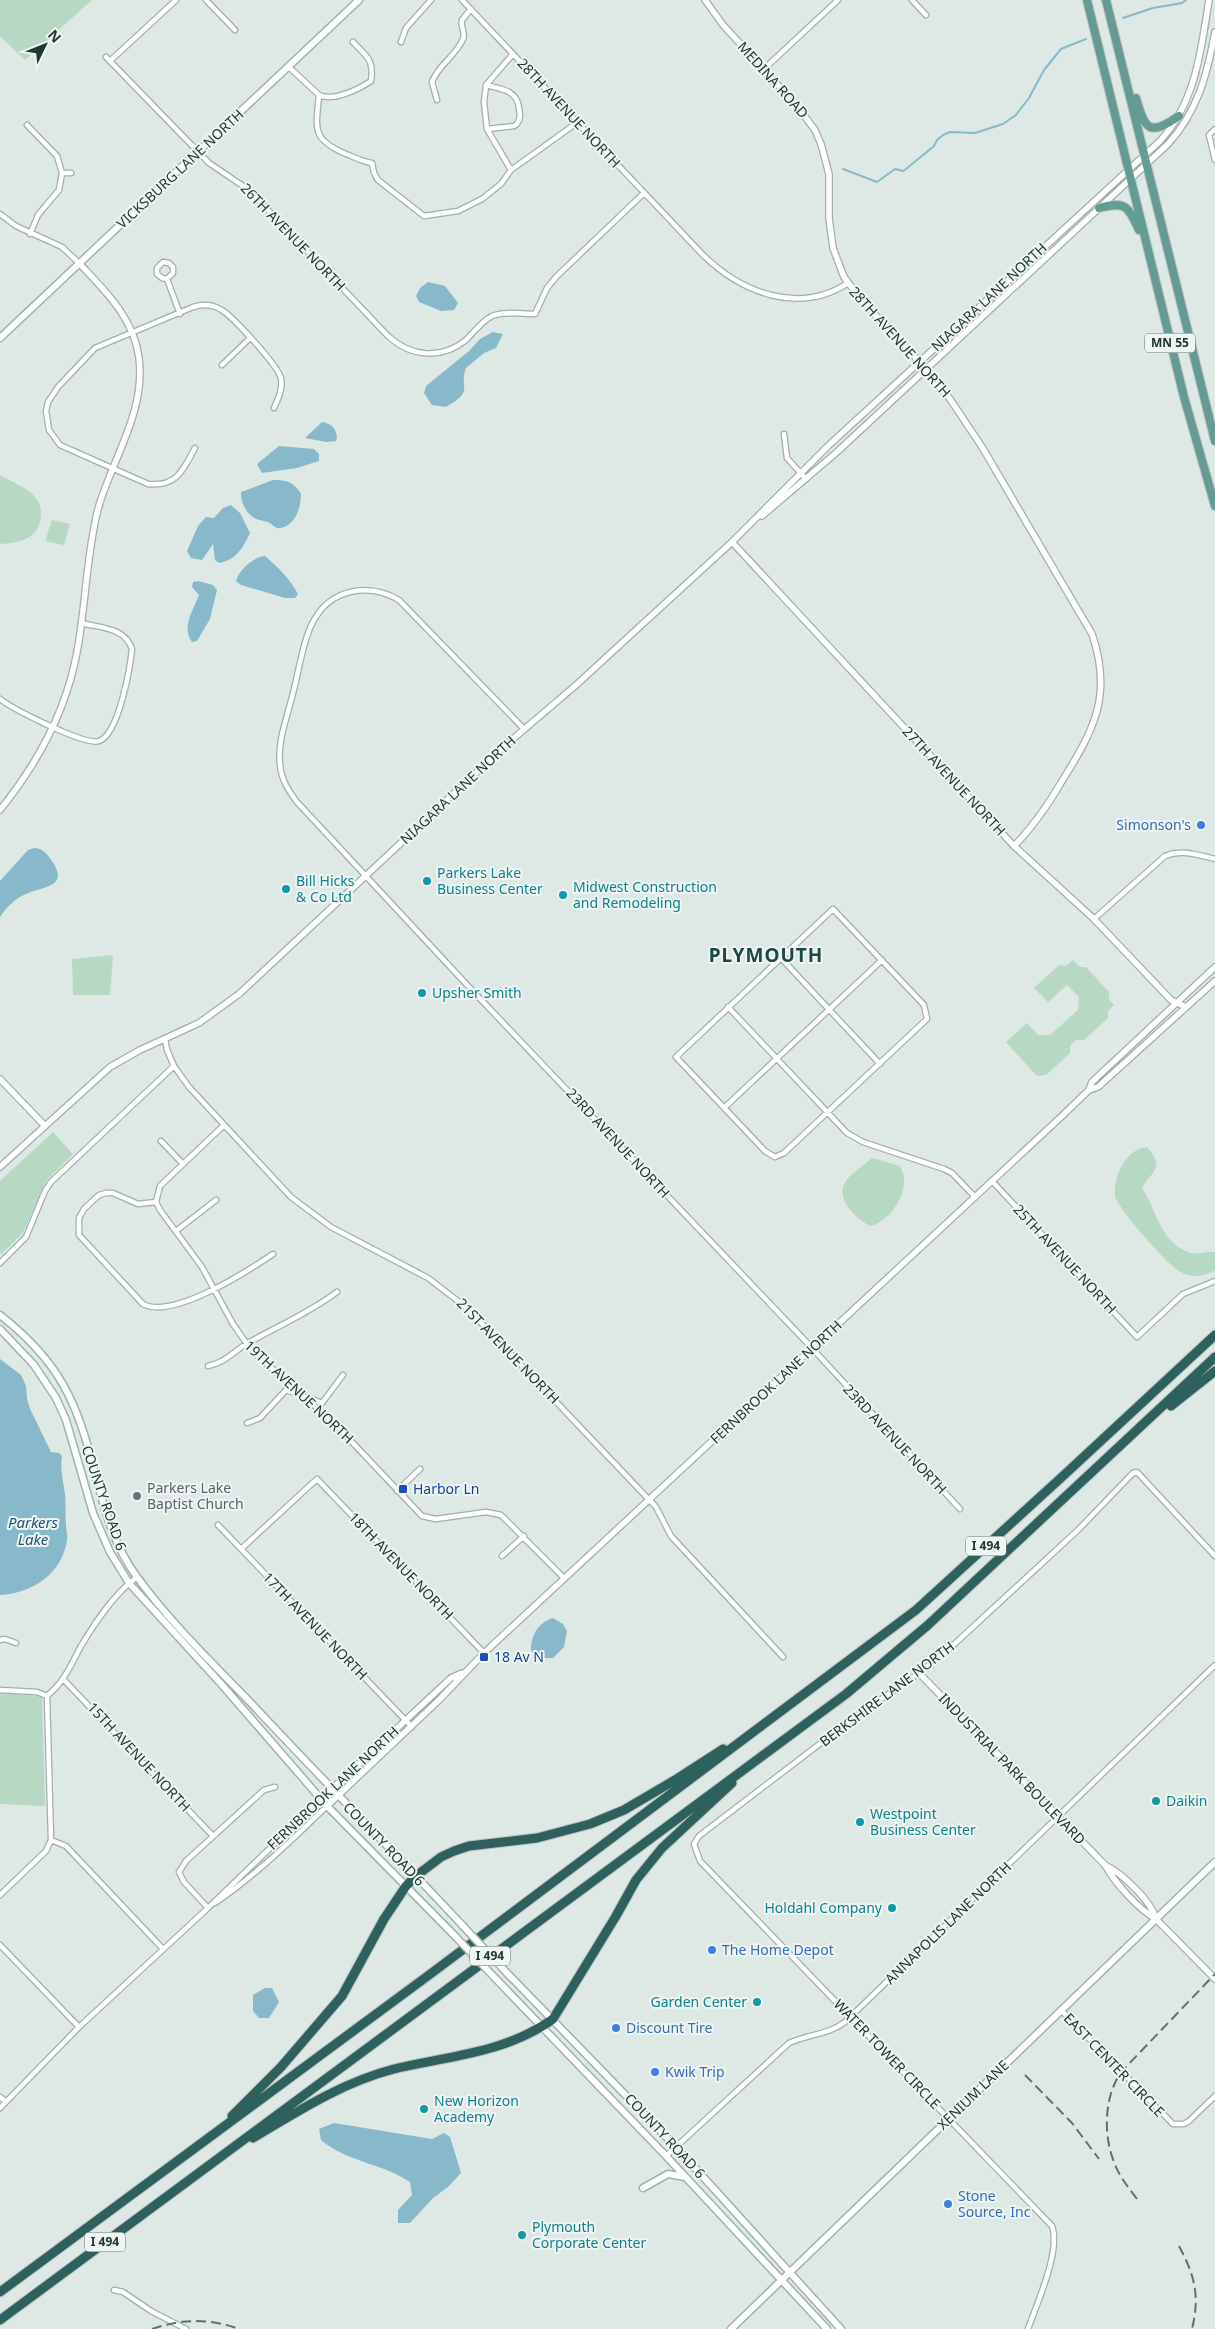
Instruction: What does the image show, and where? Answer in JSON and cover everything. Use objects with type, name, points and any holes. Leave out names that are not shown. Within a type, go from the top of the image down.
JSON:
[{"type":"highway","name":"I 494","points":[[0,2292],[916,1610],[1214,1335]]},
{"type":"highway","name":"I 494","points":[[0,2320],[889,1660],[1135,1434],[1215,1357]]},
{"type":"highway","points":[[1135,1434],[1215,1371]]},
{"type":"highway","points":[[220,2130],[244,2102],[282,2067],[342,1996],[384,1919],[406,1886],[441,1857],[462,1849],[537,1838],[590,1824],[624,1810],[675,1780],[729,1744],[745,1738]]},
{"type":"highway","points":[[210,2164],[345,2086],[394,2069],[463,2056],[506,2043],[543,2027],[553,2019],[636,1880],[662,1848],[770,1750]]},
{"type":"main road","name":"VICKSBURG LANE NORTH","points":[[0,338],[360,0]]},
{"type":"main road","name":"MN 55","points":[[1087,0],[1184,397],[1215,506]]},
{"type":"main road","name":"MN 55","points":[[1106,0],[1215,441]]},
{"type":"main road","points":[[1123,66],[1133,88],[1145,124],[1151,128],[1160,128],[1179,116]]},
{"type":"main road","points":[[1099,208],[1116,204],[1129,209],[1148,252]]},
{"type":"main road","name":"COUNTY ROAD 6","points":[[0,1315],[35,1347],[59,1378],[69,1395],[81,1426],[114,1537],[137,1577],[161,1607],[331,1790],[676,2147],[788,2273],[841,2329]]},
{"type":"main road","name":"COUNTY ROAD 6","points":[[0,1329],[34,1365],[56,1398],[66,1420],[93,1513],[110,1552],[129,1583],[223,1686],[327,1806],[543,2027],[827,2329]]},
{"type":"main road","name":"XENIUM LANE","points":[[731,2329],[1215,1862]]},
{"type":"main road","points":[[643,2188],[668,2174],[687,2178]]},
{"type":"street","points":[[111,60],[176,0]]},
{"type":"street","points":[[206,0],[234,30]]},
{"type":"street","points":[[401,42],[406,28],[431,0]]},
{"type":"street","name":"28TH AVENUE NORTH","points":[[462,0],[714,266],[726,276],[755,290],[799,300],[827,295],[848,284],[926,370],[950,399],[979,442],[1065,585],[1092,634],[1101,666],[1101,698],[1092,730],[1039,819],[1014,846]]},
{"type":"street","name":"MEDINA ROAD","points":[[705,0],[723,25],[807,117],[822,144],[829,174],[832,241],[838,262],[848,284]]},
{"type":"street","points":[[764,69],[838,0]]},
{"type":"street","points":[[912,0],[926,15]]},
{"type":"street","name":"NIAGARA LANE NORTH","points":[[45,1126],[110,1067],[130,1055],[199,1024],[236,998],[524,729],[575,686],[732,542],[800,473],[1165,136],[1179,116],[1190,94],[1196,73],[1209,0]]},
{"type":"street","points":[[437,100],[433,85],[434,77],[463,39],[462,20],[471,9]]},
{"type":"street","points":[[1207,10],[1215,11]]},
{"type":"street","name":"NIAGARA LANE NORTH","points":[[744,530],[806,479],[926,370],[1174,137],[1193,110],[1206,78],[1215,32]]},
{"type":"street","points":[[288,67],[319,95],[325,98],[331,98],[364,86],[371,81],[372,69],[370,61],[353,42]]},
{"type":"street","points":[[511,170],[487,129],[484,102],[486,85],[513,54]]},
{"type":"street","name":"26TH AVENUE NORTH","points":[[106,57],[215,168],[249,190],[396,344],[416,353],[432,354],[448,350],[466,339],[493,316],[499,314],[535,314],[547,288],[556,277],[644,192]]},
{"type":"street","points":[[486,85],[512,93],[518,101],[520,115],[518,124],[514,126],[487,129]]},
{"type":"street","points":[[319,95],[317,120],[319,136],[322,141],[340,152],[372,163],[378,180],[424,216],[464,209],[482,199],[501,184],[511,170],[578,122]]},
{"type":"street","points":[[27,125],[57,156],[62,174],[59,190],[38,215],[30,234]]},
{"type":"street","points":[[1213,131],[1210,139],[1215,160]]},
{"type":"street","points":[[62,174],[71,174]]},
{"type":"street","points":[[0,214],[30,234],[58,244],[79,263],[120,310],[132,332],[139,356],[140,389],[131,421],[112,468],[92,534],[81,624],[72,676],[54,727],[30,771],[0,810]]},
{"type":"street","points":[[167,279],[180,314]]},
{"type":"street","points":[[195,448],[178,476],[164,484],[148,484],[60,444],[49,430],[46,411],[52,394],[96,348],[200,305],[218,308],[273,363],[281,379],[280,394],[274,408]]},
{"type":"street","points":[[222,365],[250,338]]},
{"type":"street","points":[[784,434],[787,458],[806,479]]},
{"type":"street","name":"27TH AVENUE NORTH","points":[[732,542],[1014,846],[1094,919],[1177,1003],[1186,1007]]},
{"type":"street","name":"23RD AVENUE NORTH","points":[[524,729],[400,600],[381,591],[360,589],[338,596],[320,611],[309,632],[281,741],[279,752],[281,774],[297,802],[812,1348],[960,1510]]},
{"type":"street","points":[[0,699],[86,741],[98,741],[108,734],[124,692],[131,654],[130,642],[116,631],[81,624]]},
{"type":"street","points":[[1094,919],[1165,856],[1172,853],[1186,852],[1215,859]]},
{"type":"street","points":[[833,909],[882,960],[924,1005],[927,1015],[924,1022],[781,1156],[769,1155],[676,1057],[833,909]]},
{"type":"street","points":[[780,958],[880,1064]]},
{"type":"street","points":[[724,1108],[882,960]]},
{"type":"street","name":"FERNBROOK LANE NORTH","points":[[1089,1090],[1092,1082],[1215,968]]},
{"type":"street","name":"FERNBROOK LANE NORTH","points":[[0,2108],[79,2027],[451,1678],[462,1673],[484,1653],[1089,1090],[1098,1087],[1215,981]]},
{"type":"street","points":[[728,1007],[847,1133],[863,1142],[944,1169],[952,1173],[975,1197]]},
{"type":"street","name":"21ST AVENUE NORTH","points":[[165,1039],[167,1050],[174,1066],[189,1087],[223,1126],[288,1194],[310,1213],[348,1237],[428,1278],[467,1308],[649,1500],[662,1515],[671,1536],[783,1657]]},
{"type":"street","points":[[0,1262],[26,1237],[44,1191],[51,1182],[174,1066]]},
{"type":"street","points":[[0,1078],[45,1126],[0,1168]]},
{"type":"street","points":[[223,1126],[160,1186],[156,1202],[138,1204],[113,1193],[99,1195],[84,1209],[79,1218],[80,1235],[143,1304],[150,1308],[159,1309],[214,1289],[273,1254]]},
{"type":"street","points":[[161,1141],[183,1164]]},
{"type":"street","name":"25TH AVENUE NORTH","points":[[992,1181],[1137,1337],[1184,1294],[1215,1282]]},
{"type":"street","points":[[176,1231],[216,1200]]},
{"type":"street","name":"19TH AVENUE NORTH","points":[[156,1202],[164,1217],[202,1267],[246,1344],[352,1440],[416,1511],[429,1519],[494,1512],[507,1519],[564,1578]]},
{"type":"street","points":[[208,1366],[219,1364],[246,1344],[305,1314],[337,1292]]},
{"type":"street","points":[[247,1422],[260,1418],[286,1390],[322,1403],[343,1375]]},
{"type":"street","points":[[398,1491],[420,1469]]},
{"type":"street","name":"BERKSHIRE LANE NORTH","points":[[694,1844],[699,1836],[781,1772],[948,1650],[1078,1530],[1103,1502],[1137,1472],[1215,1556]]},
{"type":"street","name":"18TH AVENUE NORTH","points":[[242,1549],[318,1479],[484,1653]]},
{"type":"street","name":"17TH AVENUE NORTH","points":[[218,1525],[412,1727]]},
{"type":"street","points":[[502,1556],[524,1536]]},
{"type":"street","points":[[0,1895],[46,1851],[51,1840],[47,1696],[64,1680],[95,1624],[129,1583],[137,1577]]},
{"type":"street","points":[[0,1640],[5,1639],[16,1643]]},
{"type":"street","name":"ANNAPOLIS LANE NORTH","points":[[666,2156],[789,2043],[808,2036],[828,2032],[851,2016],[1215,1666]]},
{"type":"street","name":"FERNBROOK LANE NORTH","points":[[208,1908],[238,1886],[338,1797],[456,1684],[462,1673]]},
{"type":"street","name":"INDUSTRIAL PARK BOULEVARD","points":[[919,1673],[1105,1865],[1111,1875],[1147,1914],[1156,1919],[1215,1979]]},
{"type":"street","name":"15TH AVENUE NORTH","points":[[64,1680],[213,1836]]},
{"type":"street","points":[[0,1690],[37,1692],[47,1696]]},
{"type":"street","points":[[208,1908],[184,1882],[179,1872],[186,1861],[264,1790],[275,1787]]},
{"type":"street","points":[[51,1840],[66,1846],[163,1949]]},
{"type":"street","name":"WATER TOWER CIRCLE","points":[[694,1844],[695,1853],[700,1861],[1047,2219],[1055,2234],[1054,2251],[1028,2329]]},
{"type":"street","points":[[0,1944],[79,2027]]},
{"type":"street","name":"EAST CENTER CIRCLE","points":[[1061,2010],[1173,2124],[1184,2124],[1189,2121],[1215,2096]]},
{"type":"street","points":[[0,2097],[6,2102]]},
{"type":"street","points":[[114,2290],[123,2292],[150,2311],[186,2329]]},
{"type":"green space","points":[[0,0],[92,0],[25,60],[0,36]]},
{"type":"green space","points":[[0,475],[30,493],[40,505],[41,517],[36,530],[32,535],[21,541],[0,544]]},
{"type":"green space","points":[[52,520],[70,524],[64,545],[45,541]]},
{"type":"green space","points":[[113,955],[110,995],[73,995],[72,959]]},
{"type":"green space","points":[[1073,960],[1080,967],[1086,967],[1108,991],[1110,996],[1108,998],[1114,1005],[1108,1011],[1108,1018],[1084,1040],[1076,1040],[1070,1046],[1070,1053],[1046,1075],[1037,1076],[1006,1042],[1027,1023],[1038,1035],[1050,1035],[1078,1010],[1079,997],[1067,985],[1048,1002],[1034,988],[1059,965],[1066,966]]},
{"type":"green space","points":[[53,1132],[73,1154],[46,1181],[23,1233],[0,1255],[0,1181]]},
{"type":"green space","points":[[1147,1147],[1156,1161],[1156,1166],[1142,1188],[1160,1225],[1172,1242],[1180,1248],[1191,1253],[1215,1252],[1215,1271],[1197,1276],[1184,1274],[1173,1267],[1144,1236],[1118,1202],[1115,1196],[1115,1188],[1122,1165],[1133,1153]]},
{"type":"green space","points":[[872,1158],[900,1166],[904,1176],[904,1185],[895,1208],[884,1219],[870,1226],[859,1219],[849,1208],[845,1202],[843,1189],[845,1182],[851,1175]]},
{"type":"green space","points":[[0,1693],[39,1696],[42,1698],[45,1806],[0,1804]]},
{"type":"water","points":[[428,282],[445,286],[458,303],[454,310],[441,311],[419,302],[416,296],[420,288]]},
{"type":"water","points":[[493,332],[503,334],[496,348],[484,353],[466,368],[464,389],[461,397],[446,407],[432,405],[424,393],[426,386],[469,351],[480,339]]},
{"type":"water","points":[[322,422],[331,425],[334,429],[336,441],[326,442],[305,438]]},
{"type":"water","points":[[279,446],[314,449],[319,454],[319,461],[297,468],[262,473],[257,464]]},
{"type":"water","points":[[273,480],[290,482],[301,494],[299,510],[294,520],[290,524],[279,528],[269,522],[251,516],[241,496],[241,492]]},
{"type":"water","points":[[231,505],[240,513],[250,533],[242,548],[230,559],[219,563],[215,560],[213,544],[202,560],[191,558],[187,551],[198,526],[206,517],[214,518],[223,508]]},
{"type":"water","points":[[265,556],[291,583],[298,594],[295,598],[285,598],[241,585],[236,581],[247,565]]},
{"type":"water","points":[[198,581],[213,585],[217,590],[210,619],[197,641],[192,642],[189,636],[188,625],[199,595],[192,587],[193,582]]},
{"type":"water","points":[[34,848],[42,850],[52,861],[57,870],[58,876],[56,881],[52,885],[32,891],[18,898],[0,917],[0,881],[28,850]]},
{"type":"water","name":"Parkers Lake","points":[[0,1359],[21,1375],[26,1386],[27,1399],[31,1411],[51,1452],[59,1453],[62,1456],[67,1541],[59,1564],[43,1580],[34,1586],[12,1594],[0,1595]]},
{"type":"water","points":[[553,1618],[563,1624],[567,1631],[564,1647],[553,1658],[538,1658],[531,1651],[532,1640],[539,1627],[547,1620]]},
{"type":"water","points":[[265,1988],[272,1988],[279,2002],[269,2018],[259,2018],[253,2011],[253,1995]]},
{"type":"water","points":[[334,2123],[432,2139],[444,2133],[450,2137],[461,2173],[448,2187],[433,2198],[410,2223],[398,2223],[398,2210],[412,2195],[410,2182],[342,2153],[321,2140],[319,2129]]},
{"type":"waterway","points":[[1123,18],[1153,8],[1182,3],[1186,0]]},
{"type":"waterway","points":[[843,169],[877,182],[895,169],[903,171],[906,169],[934,146],[943,135],[950,132],[975,133],[1003,124],[1016,115],[1029,98],[1044,70],[1061,49],[1086,39]]},
{"type":"railway","points":[[1137,2199],[1118,2172],[1110,2151],[1107,2115],[1112,2092],[1122,2071],[1215,1974]]},
{"type":"railway","points":[[1025,2075],[1072,2123],[1099,2159]]},
{"type":"railway","points":[[1179,2246],[1189,2267],[1196,2296],[1192,2329]]},
{"type":"railway","points":[[152,2329],[174,2323],[195,2321],[217,2323],[239,2329]]},
{"type":"place","name":"Simonson's","points":[[1201,825]]},
{"type":"place","name":"Parkers Lake Business Center","points":[[427,881]]},
{"type":"place","name":"Bill Hicks & Co Ltd","points":[[286,889]]},
{"type":"place","name":"Midwest Construction and Remodeling","points":[[563,895]]},
{"type":"place","name":"Upsher Smith","points":[[422,993]]},
{"type":"place","name":"Harbor Ln","points":[[403,1489]]},
{"type":"place","name":"Parkers Lake Baptist Church","points":[[137,1496]]},
{"type":"place","name":"18 Av N","points":[[484,1657]]},
{"type":"place","name":"Daikin","points":[[1156,1801]]},
{"type":"place","name":"Westpoint Business Center","points":[[860,1822]]},
{"type":"place","name":"Holdahl Company","points":[[892,1908]]},
{"type":"place","name":"The Home Depot","points":[[712,1950]]},
{"type":"place","name":"Garden Center","points":[[757,2002]]},
{"type":"place","name":"Discount Tire","points":[[616,2028]]},
{"type":"place","name":"Kwik Trip","points":[[655,2072]]},
{"type":"place","name":"New Horizon Academy","points":[[424,2109]]},
{"type":"place","name":"Stone Source, Inc","points":[[948,2204]]},
{"type":"place","name":"Plymouth Corporate Center","points":[[522,2235]]},
{"type":"district","name":"PLYMOUTH","points":[[766,955]]}]
